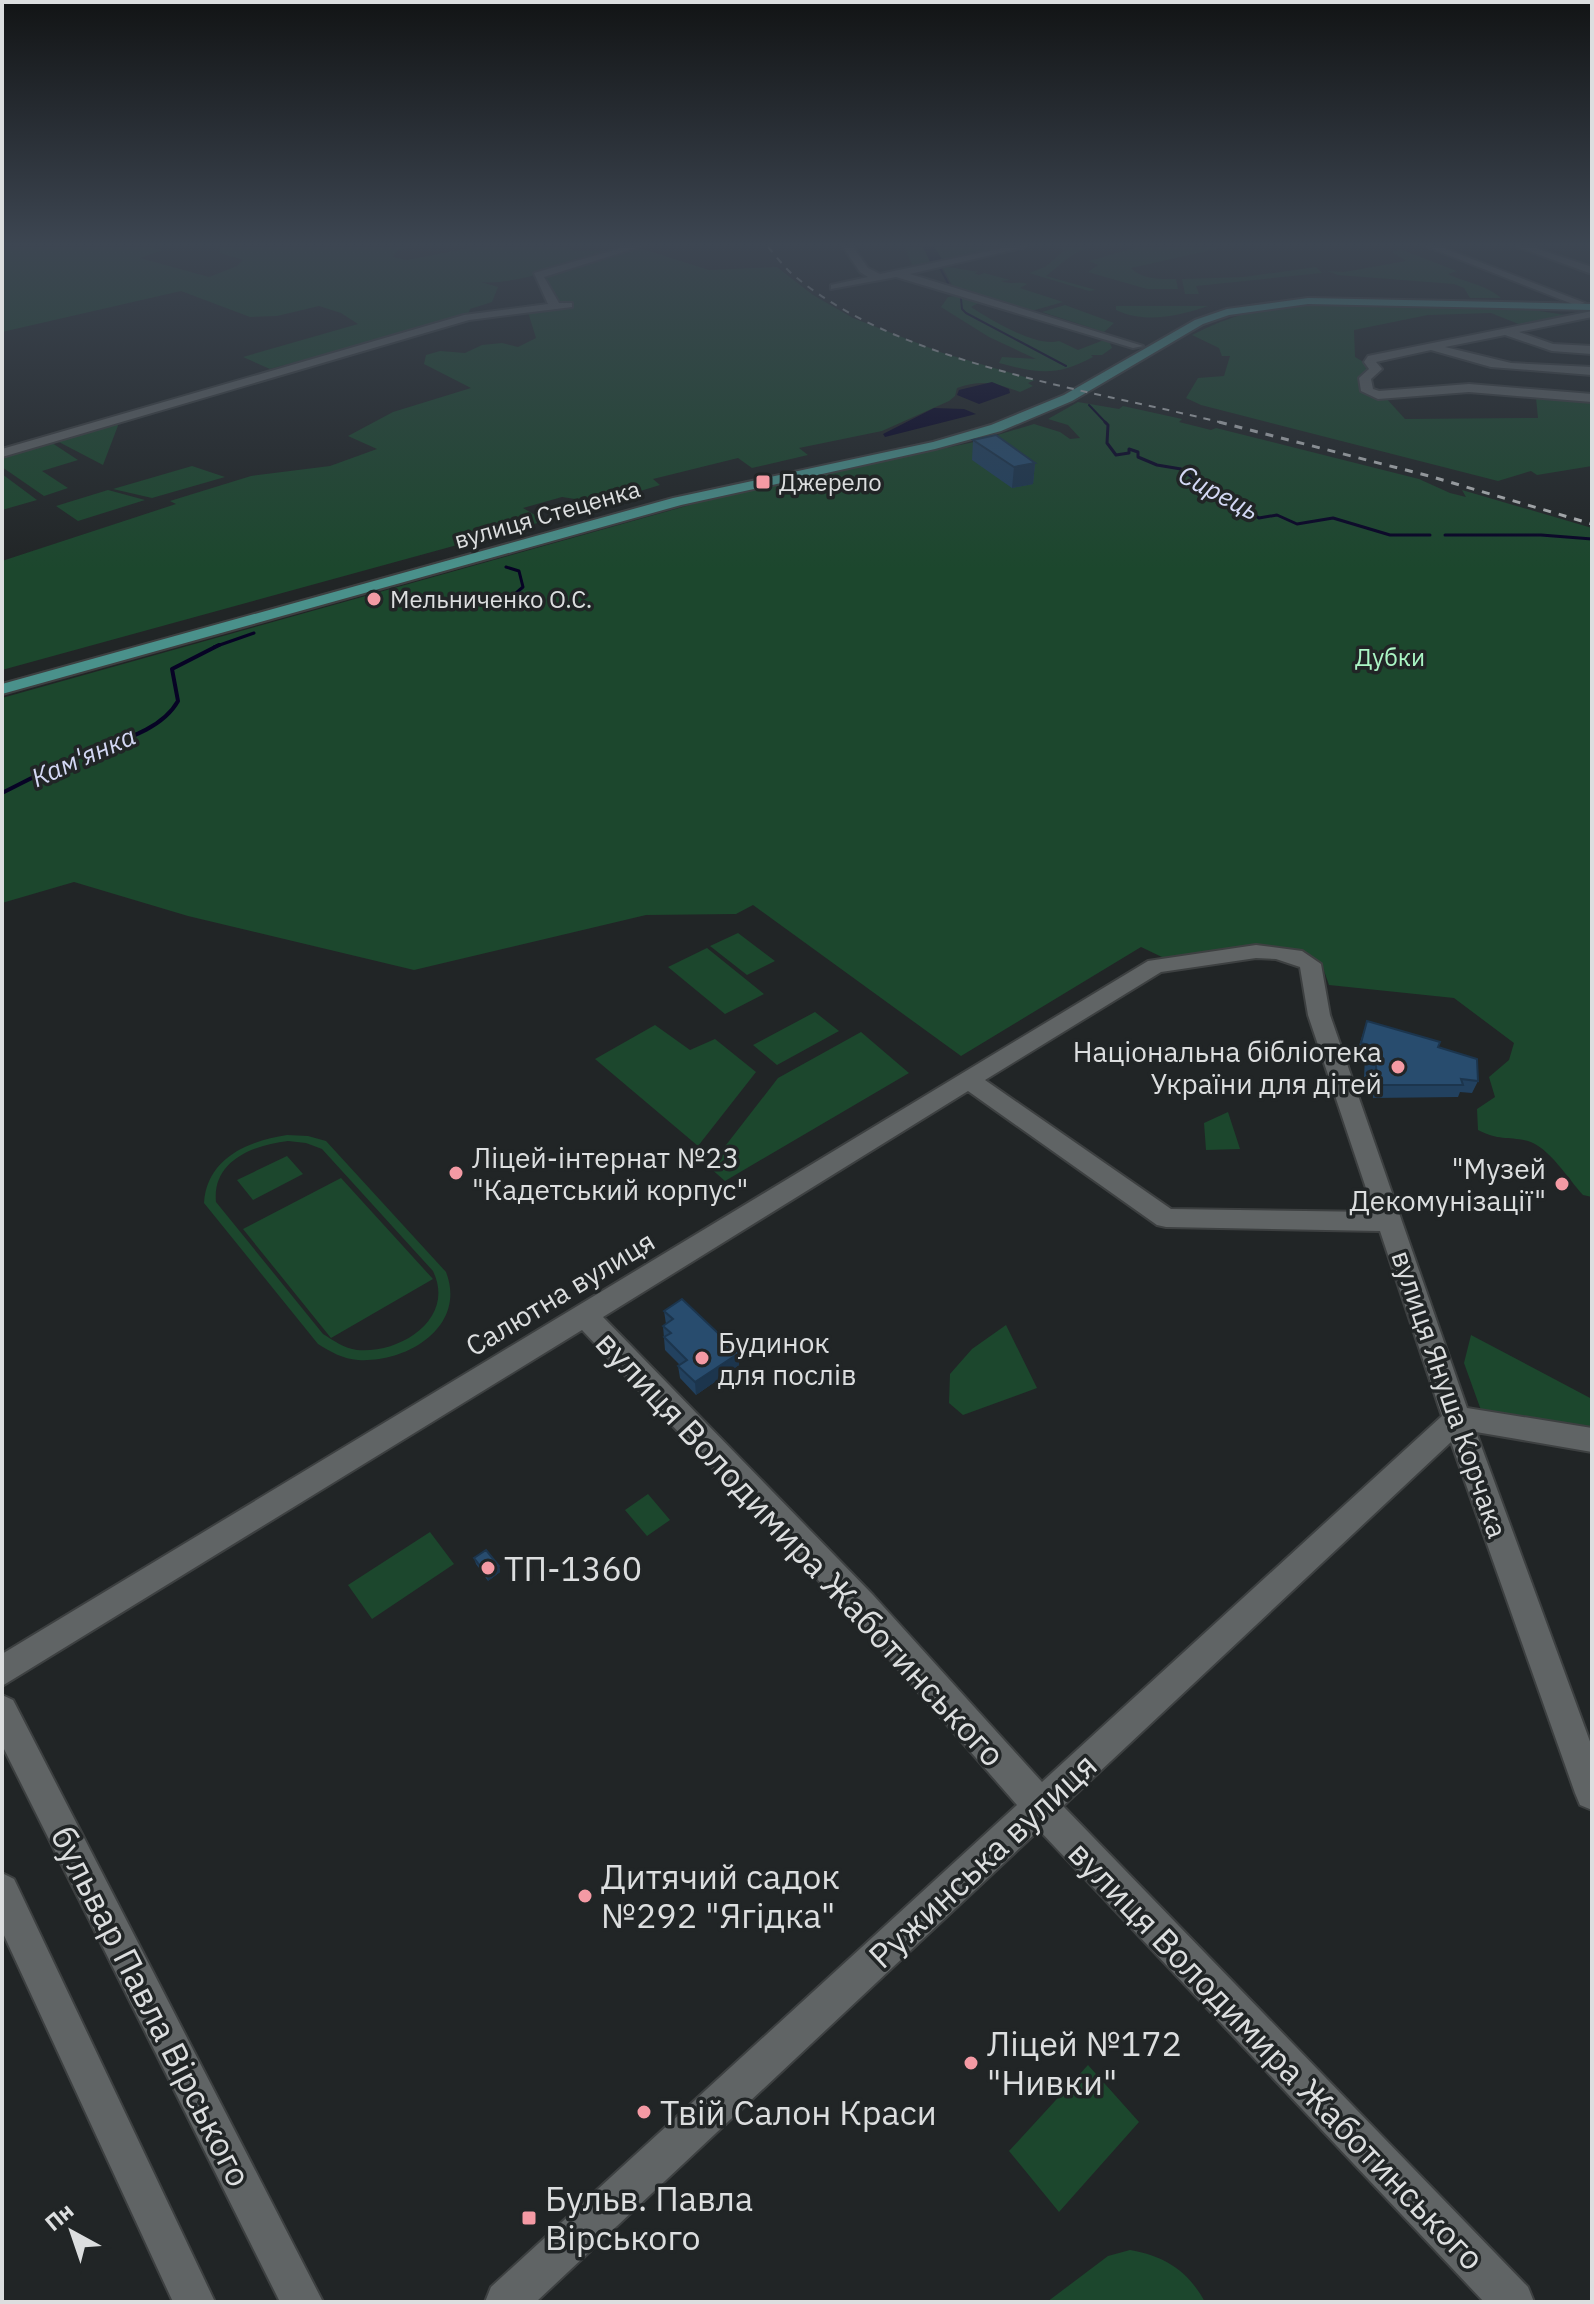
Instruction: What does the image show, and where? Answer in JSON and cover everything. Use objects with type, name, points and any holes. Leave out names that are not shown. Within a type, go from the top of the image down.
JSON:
[{"type":"main road","name":"вулиця Стеценка","points":[[2,681],[663,497],[937,437],[1015,412],[1122,355]]},
{"type":"main road","name":"вулиця Стеценка","points":[[2,689],[678,501],[979,433],[1034,414],[1143,355]]},
{"type":"street","points":[[2,453],[339,355]]},
{"type":"street","points":[[1392,355],[1372,359],[1370,362],[1376,369],[1365,378],[1367,391],[1378,395],[1461,388],[1592,398]]},
{"type":"street","points":[[1460,355],[1492,364],[1592,371]]},
{"type":"street","name":"Салютна вулиця","points":[[2,1671],[1155,966],[1263,950],[1292,955]]},
{"type":"street","name":"вулиця Януша Корчака","points":[[1292,955],[1310,964],[1319,1015],[1471,1460],[1592,1793]]},
{"type":"street","points":[[969,1080],[1166,1218],[1390,1222]]},
{"type":"street","name":"вулиця Володимира Жаботинського","points":[[585,1315],[862,1605],[1040,1805],[1513,2302]]},
{"type":"street","points":[[1458,1418],[1499,1422],[1560,1438],[1592,1440]]},
{"type":"street","name":"Ружинська вулиця","points":[[506,2302],[1458,1418]]},
{"type":"street","name":"бульвар Павла Вірського","points":[[2,1711],[302,2302]]},
{"type":"street","points":[[2,1891],[194,2302]]},
{"type":"green space","points":[[252,355],[323,355],[270,369],[243,357]]},
{"type":"green space","points":[[426,355],[948,355],[1035,380],[1028,383],[1033,386],[1020,392],[989,383],[966,385],[957,388],[955,396],[949,401],[882,431],[799,448],[808,455],[752,468],[738,458],[653,479],[660,485],[601,503],[562,497],[523,508],[545,521],[2,670],[2,561],[176,504],[170,501],[251,476],[330,466],[377,449],[348,436],[393,412],[471,388],[424,364]]},
{"type":"green space","points":[[1026,355],[1103,355],[1091,355],[1093,357],[1068,368],[1047,371],[999,363],[1002,357],[1036,359]]},
{"type":"green space","points":[[1355,355],[1372,367],[1365,391],[1386,398],[1405,419],[1538,418],[1536,398],[1592,400],[1592,466],[1537,475],[1531,471],[1498,481],[1201,405],[1186,398],[1198,378],[1224,376],[1230,356],[1222,356]]},
{"type":"green space","name":"Дубки","points":[[1078,402],[1119,409],[1123,406],[1182,419],[1179,422],[1211,430],[1216,428],[1419,479],[1466,497],[1462,490],[1592,528],[1592,1197],[1583,1195],[1536,1144],[1492,1136],[1478,1130],[1477,1109],[1495,1097],[1489,1077],[1509,1060],[1514,1043],[1454,998],[1329,985],[1323,968],[1305,955],[1263,945],[1164,958],[1141,947],[961,1056],[753,905],[736,914],[646,915],[414,970],[188,916],[74,882],[2,903],[2,698],[729,494],[974,442],[1034,424],[1060,432],[1070,439],[1080,438],[1068,425],[1048,419]]},
{"type":"green space","points":[[119,423],[103,465],[57,441]]},
{"type":"green space","points":[[52,443],[78,460],[42,471],[68,488],[44,496],[2,467],[2,457]]},
{"type":"green space","points":[[192,466],[225,477],[152,498],[113,489]]},
{"type":"green space","points":[[2,474],[37,500],[2,510]]},
{"type":"green space","points":[[108,490],[145,500],[78,521],[56,506]]},
{"type":"green space","points":[[738,933],[775,961],[747,975],[710,946]]},
{"type":"green space","points":[[707,948],[764,994],[725,1014],[668,967]]},
{"type":"green space","points":[[815,1012],[839,1031],[777,1065],[753,1045]]},
{"type":"green space","points":[[655,1025],[690,1050],[715,1039],[756,1072],[698,1146],[595,1059]]},
{"type":"green space","points":[[861,1032],[909,1073],[725,1181],[709,1167],[778,1078]]},
{"type":"green space","points":[[1228,1112],[1240,1149],[1206,1150],[1204,1123]]},
{"type":"green space","points":[[308,1136],[326,1141],[446,1272],[450,1291],[448,1309],[441,1324],[429,1337],[413,1348],[377,1359],[347,1358],[323,1347],[204,1203],[207,1187],[221,1163],[244,1147],[272,1138]],"holes":[[[288,1141],[322,1149],[433,1271],[438,1288],[437,1304],[431,1318],[420,1330],[391,1346],[357,1350],[323,1334],[216,1202],[221,1176],[237,1158],[261,1146]]]},
{"type":"green space","points":[[287,1156],[303,1174],[253,1200],[237,1180]]},
{"type":"green space","points":[[341,1178],[433,1279],[331,1338],[243,1229]]},
{"type":"green space","points":[[1006,1325],[1037,1388],[963,1415],[949,1403],[950,1374],[972,1349]]},
{"type":"green space","points":[[1471,1335],[1592,1399],[1592,1430],[1482,1413],[1464,1363]]},
{"type":"green space","points":[[648,1494],[670,1520],[647,1536],[625,1510]]},
{"type":"green space","points":[[430,1532],[454,1564],[372,1619],[348,1585]]},
{"type":"green space","points":[[1088,2065],[1139,2122],[1059,2212],[1009,2151]]},
{"type":"green space","points":[[1130,2250],[1154,2256],[1174,2267],[1191,2282],[1205,2302],[1047,2302],[1108,2256]]},
{"type":"shaded area","points":[[992,382],[1009,389],[1010,393],[979,404],[957,395],[959,390]]},
{"type":"shaded area","points":[[934,408],[964,409],[976,414],[885,437],[883,434]]},
{"type":"building","points":[[996,435],[1035,463],[1014,467],[973,440]]},
{"type":"building","name":"Національна бібліотека України для дітей","points":[[1367,1021],[1440,1042],[1438,1047],[1477,1059],[1478,1081],[1461,1079],[1463,1085],[1377,1085],[1376,1065],[1369,1064],[1369,1045],[1361,1043]]},
{"type":"building","name":"Будинок для послів","points":[[682,1299],[739,1353],[695,1382],[678,1366],[687,1360],[664,1337],[671,1333],[663,1326],[673,1319],[664,1311]]},
{"type":"building","points":[[486,1550],[499,1566],[487,1575],[474,1558]]},
{"type":"waterway","name":"Сирець","points":[[1044,355],[1066,366]]},
{"type":"waterway","name":"Сирець","points":[[1089,405],[1107,424]]},
{"type":"waterway","name":"Сирець","points":[[1107,424],[1107,443],[1116,455],[1129,453],[1129,449],[1138,452],[1138,457],[1157,465],[1181,469],[1214,493],[1233,495],[1249,506],[1245,509],[1259,518],[1277,515],[1297,524],[1333,518],[1390,535],[1430,535]]},
{"type":"waterway","name":"Сирець","points":[[1445,535],[1541,535],[1592,539]]},
{"type":"waterway","points":[[506,567],[519,571],[523,587],[509,599]]},
{"type":"waterway","name":"Кам'янка","points":[[217,646],[254,633]]},
{"type":"waterway","name":"Кам'янка","points":[[2,793],[160,721],[178,701],[172,669],[217,646]]},
{"type":"railway","points":[[947,355],[1061,386],[1225,424]]},
{"type":"railway","points":[[1219,422],[1225,424]]},
{"type":"railway","points":[[1225,424],[1429,476],[1592,524]]},
{"type":"place","name":"Джерело","points":[[763,482]]},
{"type":"place","name":"Мельниченко О.С.","points":[[374,599]]},
{"type":"place","name":"Національна бібліотека України для дітей","points":[[1398,1067]]},
{"type":"place","name":"Ліцей-інтернат №23 \"Кадетський корпус\"","points":[[456,1173]]},
{"type":"place","name":"\"Музей Декомунізації\"","points":[[1562,1184]]},
{"type":"place","name":"Будинок для послів","points":[[702,1358]]},
{"type":"place","name":"ТП-1360","points":[[488,1568]]},
{"type":"place","name":"Дитячий садок №292 \"Ягідка\"","points":[[585,1896]]},
{"type":"place","name":"Ліцей №172 \"Нивки\"","points":[[971,2063]]},
{"type":"place","name":"Твій Салон Краси","points":[[644,2112]]},
{"type":"place","name":"Бульв. Павла Вірського","points":[[529,2218]]}]
